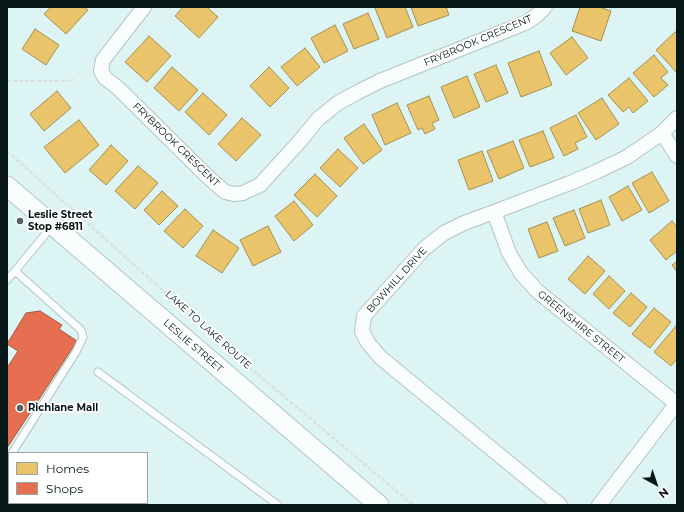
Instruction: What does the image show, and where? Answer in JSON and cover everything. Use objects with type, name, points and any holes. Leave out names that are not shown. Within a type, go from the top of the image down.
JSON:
[{"type":"main road","name":"LESLIE STREET","points":[[7,186],[378,505]]},
{"type":"street","name":"FRYBROOK CRESCENT","points":[[144,7],[103,60],[102,71],[105,78],[118,88],[225,192],[234,194],[243,193],[260,185],[318,119],[338,103],[380,81],[525,23],[536,16],[545,7]]},
{"type":"street","name":"BOWHILL DRIVE","points":[[560,505],[381,358],[368,343],[362,332],[364,316],[425,248],[444,233],[464,223],[596,172],[627,157],[662,133],[677,118]]},
{"type":"street","points":[[662,133],[677,156]]},
{"type":"street","name":"GREENSHIRE STREET","points":[[494,212],[509,253],[521,272],[537,291],[677,404]]},
{"type":"street","points":[[598,505],[677,404]]},
{"type":"lane","points":[[7,280],[52,226]]},
{"type":"lane","points":[[13,452],[76,352],[83,337],[81,330],[14,271]]},
{"type":"lane","points":[[98,372],[278,505]]},
{"type":"path","points":[[7,81],[67,81],[74,79]]},
{"type":"path","name":"LAKE TO LAKE ROUTE","points":[[7,151],[237,356],[413,505]]},
{"type":"building: Homes","points":[[51,7],[84,7],[88,10],[66,34],[44,14]]},
{"type":"building: Homes","points":[[183,7],[207,7],[218,17],[199,38],[175,16]]},
{"type":"building: Homes","points":[[405,7],[413,27],[387,38],[375,8]]},
{"type":"building: Homes","points":[[411,7],[446,7],[449,15],[418,26]]},
{"type":"building: Homes","points":[[580,7],[599,7],[611,11],[601,41],[572,31]]},
{"type":"building: Homes","points":[[368,13],[379,39],[354,49],[343,24]]},
{"type":"building: Homes","points":[[335,25],[348,51],[324,63],[311,38]]},
{"type":"building: Homes","points":[[35,29],[59,45],[46,65],[22,49]]},
{"type":"building: Homes","points":[[675,32],[677,34],[677,73],[656,50]]},
{"type":"building: Homes","points":[[149,36],[171,56],[147,82],[125,62]]},
{"type":"building: Homes","points":[[572,37],[588,58],[566,75],[550,53]]},
{"type":"building: Homes","points":[[305,48],[320,67],[297,86],[281,67]]},
{"type":"building: Homes","points":[[539,51],[552,85],[521,97],[508,63]]},
{"type":"building: Homes","points":[[654,55],[668,72],[661,78],[668,85],[654,97],[633,73]]},
{"type":"building: Homes","points":[[496,65],[508,93],[486,102],[474,74]]},
{"type":"building: Homes","points":[[172,67],[198,90],[179,111],[154,88]]},
{"type":"building: Homes","points":[[269,67],[289,88],[270,107],[250,86]]},
{"type":"building: Homes","points":[[467,76],[480,107],[454,118],[441,87]]},
{"type":"building: Homes","points":[[629,78],[648,101],[633,113],[629,107],[623,112],[608,95]]},
{"type":"building: Homes","points":[[57,91],[71,108],[44,131],[30,114]]},
{"type":"building: Homes","points":[[203,93],[227,115],[209,135],[185,112]]},
{"type":"building: Homes","points":[[429,96],[439,120],[432,123],[435,129],[425,134],[422,128],[418,130],[407,105]]},
{"type":"building: Homes","points":[[602,98],[619,124],[596,140],[578,113]]},
{"type":"building: Homes","points":[[397,103],[411,133],[385,145],[372,115]]},
{"type":"building: Homes","points":[[576,115],[587,137],[575,143],[578,149],[564,156],[550,128]]},
{"type":"building: Homes","points":[[242,118],[261,135],[236,161],[218,144]]},
{"type":"building: Homes","points":[[79,120],[99,145],[65,173],[44,147]]},
{"type":"building: Homes","points":[[364,124],[382,150],[363,164],[344,138]]},
{"type":"building: Homes","points":[[543,131],[554,158],[530,167],[519,140]]},
{"type":"building: Homes","points":[[513,141],[524,168],[499,179],[487,151]]},
{"type":"building: Homes","points":[[111,145],[128,161],[106,185],[89,170]]},
{"type":"building: Homes","points":[[338,149],[358,168],[340,187],[320,168]]},
{"type":"building: Homes","points":[[482,151],[493,181],[469,190],[458,160]]},
{"type":"building: Homes","points":[[138,166],[158,183],[135,209],[115,191]]},
{"type":"building: Homes","points":[[652,172],[669,201],[649,213],[632,183]]},
{"type":"building: Homes","points":[[315,174],[337,196],[317,217],[294,195]]},
{"type":"building: Homes","points":[[628,186],[642,210],[622,221],[609,197]]},
{"type":"building: Homes","points":[[162,191],[178,206],[159,225],[144,210]]},
{"type":"building: Homes","points":[[601,200],[610,225],[588,233],[579,209]]},
{"type":"building: Homes","points":[[294,201],[313,225],[294,241],[275,216]]},
{"type":"building: Homes","points":[[185,209],[203,226],[183,248],[164,231]]},
{"type":"building: Homes","points":[[574,210],[585,238],[565,246],[553,218]]},
{"type":"building: Homes","points":[[672,221],[677,227],[677,251],[666,260],[650,240]]},
{"type":"building: Homes","points":[[547,222],[558,251],[539,258],[528,229]]},
{"type":"building: Homes","points":[[268,226],[281,252],[253,266],[240,240]]},
{"type":"building: Homes","points":[[213,230],[239,248],[222,273],[196,256]]},
{"type":"building: Homes","points":[[588,256],[605,271],[585,294],[568,279]]},
{"type":"building: Homes","points":[[677,261],[677,272],[672,265]]},
{"type":"building: Homes","points":[[609,276],[625,291],[609,309],[593,294]]},
{"type":"building: Homes","points":[[631,293],[647,307],[630,327],[613,313]]},
{"type":"building: Homes","points":[[654,308],[671,322],[650,348],[632,334]]},
{"type":"building: Homes","points":[[676,326],[677,359],[671,366],[654,352]]},
{"type":"building: Shops","name":"Richlane Mall","points":[[40,311],[62,325],[59,329],[77,341],[7,448],[7,368],[18,351],[7,344],[26,313]]},
{"type":"place","name":"Leslie Street Stop #6811","points":[[20,221]]},
{"type":"place","name":"Richlane Mall","points":[[20,408]]}]
